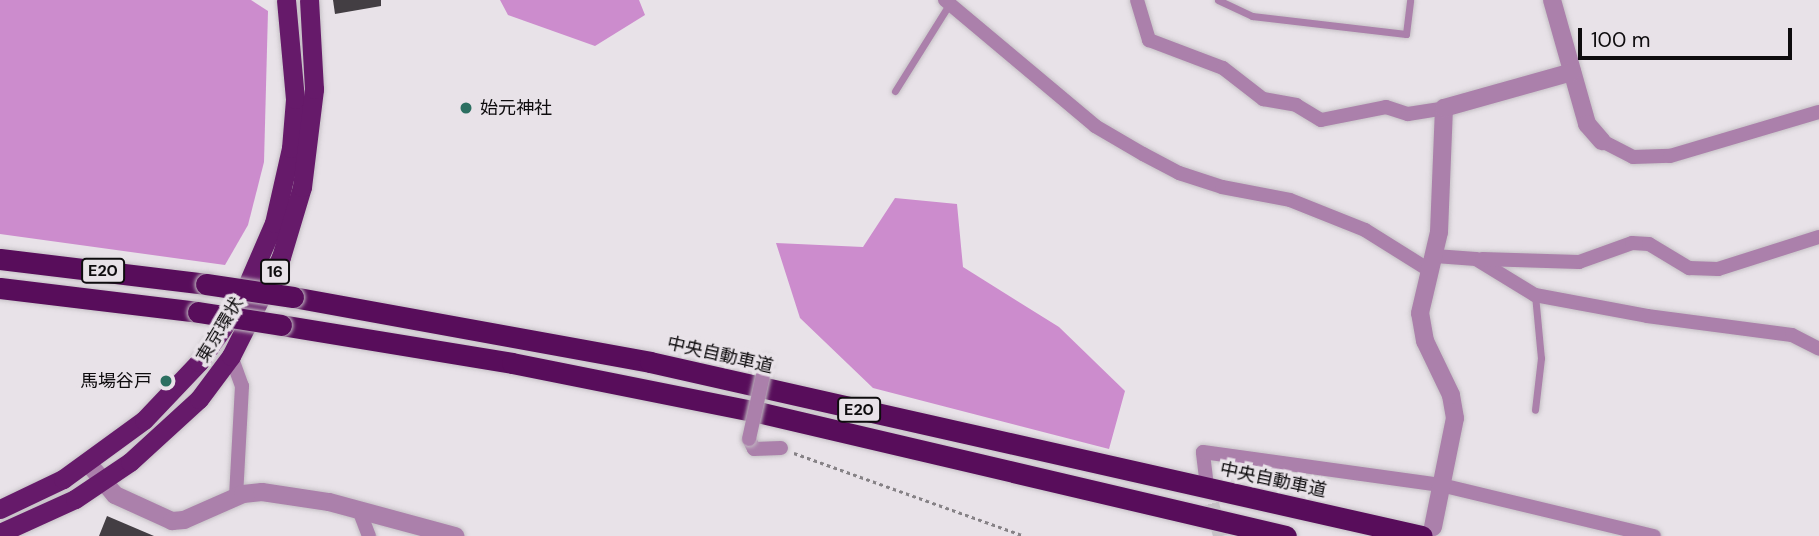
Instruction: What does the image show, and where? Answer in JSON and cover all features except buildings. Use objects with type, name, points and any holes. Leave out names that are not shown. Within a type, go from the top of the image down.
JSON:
[{"type":"highway","name":"東京環状","points":[[0,509],[88,463],[144,420],[194,368],[238,306],[262,254],[282,194],[293,131],[294,70],[286,0]]},
{"type":"highway","name":"東京環状","points":[[0,533],[102,482],[171,428],[231,356],[281,257],[302,187],[314,89],[309,0]]},
{"type":"highway","name":"中央自動車道","points":[[0,259],[293,297],[650,362],[1427,531]]},
{"type":"highway","name":"E20","points":[[0,288],[198,312],[512,363],[762,413],[1286,536]]},
{"type":"street","points":[[1136,0],[1149,40],[1223,68],[1263,99],[1296,105],[1321,120],[1386,107],[1408,114],[1444,108],[1572,72]]},
{"type":"street","points":[[1552,0],[1587,124],[1602,141],[1633,157],[1670,156],[1819,112]]},
{"type":"street","points":[[949,1],[1095,126],[1143,154],[1212,184],[1290,200],[1365,230],[1432,263],[1476,259],[1579,262],[1632,243],[1649,244],[1689,268],[1718,270],[1819,237]]},
{"type":"street","points":[[1427,531],[1441,485],[1455,418],[1451,395],[1421,326],[1422,287],[1432,263],[1443,188],[1444,108]]},
{"type":"street","points":[[1476,259],[1535,295],[1647,316],[1791,335],[1819,349]]},
{"type":"street","points":[[231,356],[242,386],[236,497]]},
{"type":"street","points":[[766,362],[749,439],[754,449],[781,448]]},
{"type":"street","points":[[1206,478],[1203,452],[1441,485],[1654,536]]},
{"type":"street","points":[[88,463],[102,482],[128,503],[172,521],[204,514],[236,497],[272,493],[359,510],[455,536]]},
{"type":"street","points":[[359,510],[369,536]]},
{"type":"lane","points":[[1218,0],[1252,16],[1406,34],[1410,0]]},
{"type":"lane","points":[[895,91],[949,1]]},
{"type":"lane","points":[[1535,295],[1541,358],[1535,410]]},
{"type":"path","points":[[781,448],[1025,536]]},
{"type":"shaded area","points":[[0,0],[251,0],[268,11],[264,162],[248,225],[225,265],[0,234]]},
{"type":"shaded area","points":[[500,0],[639,0],[645,15],[595,46],[508,15]]},
{"type":"shaded area","points":[[895,198],[957,204],[963,267],[1059,327],[1125,391],[1109,449],[873,388],[800,318],[776,243],[863,247]]},
{"type":"tunnel","points":[[1207,483],[1220,536]]},
{"type":"place","name":"始元神社","points":[[466,108]]},
{"type":"place","name":"馬場谷戸","points":[[166,381]]}]
